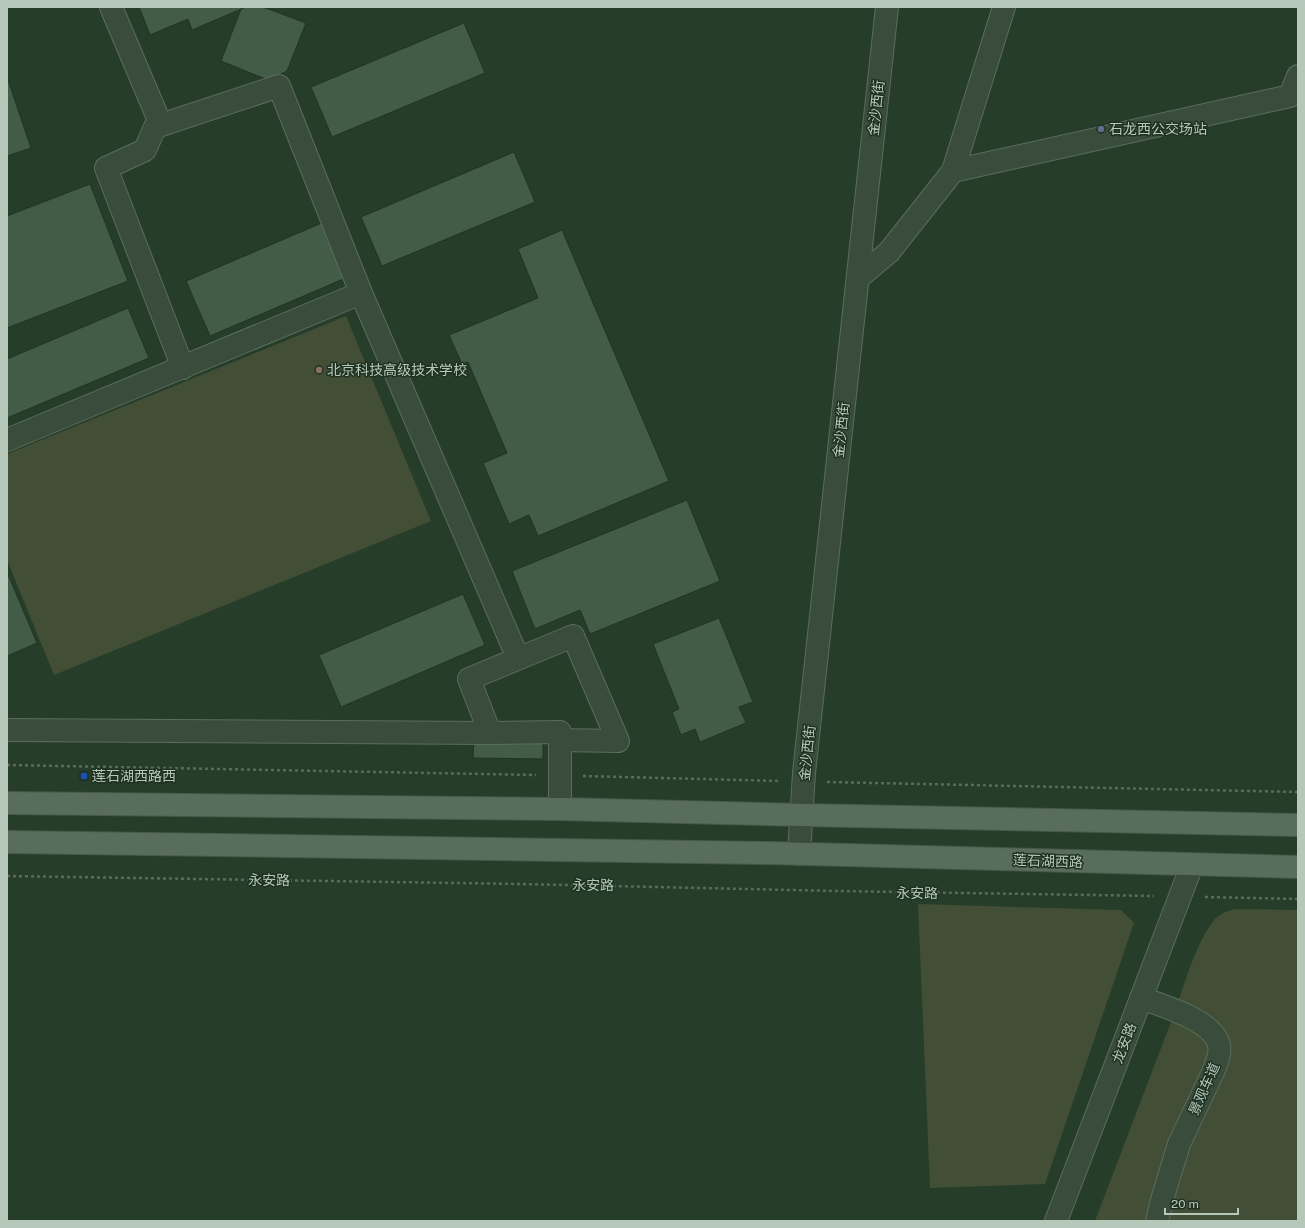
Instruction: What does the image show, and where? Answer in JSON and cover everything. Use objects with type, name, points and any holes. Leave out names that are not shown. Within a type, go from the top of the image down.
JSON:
[{"type":"main road","points":[[7,803],[560,808],[802,815],[1298,825]]},
{"type":"main road","points":[[7,842],[799,854]]},
{"type":"main road","name":"莲石湖西路","points":[[799,854],[1298,867]]},
{"type":"street","points":[[111,7],[161,125]]},
{"type":"street","name":"金沙西街","points":[[799,854],[804,781],[887,7]]},
{"type":"street","points":[[858,278],[889,252],[953,171],[1004,7]]},
{"type":"street","points":[[953,171],[1290,96],[1298,76]]},
{"type":"street","points":[[183,368],[106,168],[144,150],[154,127],[279,86],[361,293],[518,658]]},
{"type":"street","points":[[7,440],[361,293]]},
{"type":"street","points":[[490,733],[470,679],[573,636],[618,741],[560,740]]},
{"type":"street","points":[[7,730],[490,733],[560,732],[560,808]]},
{"type":"street","name":"龙安路","points":[[1056,1221],[1192,865]]},
{"type":"street","name":"景观车道","points":[[1141,998],[1175,1011],[1198,1022],[1210,1031],[1216,1038],[1220,1050],[1218,1061],[1179,1144],[1157,1221]]},
{"type":"path","points":[[7,765],[1298,792]]},
{"type":"path","name":"永安路","points":[[7,876],[1180,896]]},
{"type":"path","points":[[1180,896],[1298,899]]},
{"type":"green space","points":[[346,316],[431,521],[54,675],[7,560],[7,454]]},
{"type":"green space","points":[[918,904],[1121,910],[1134,923],[1045,1184],[930,1188]]},
{"type":"green space","points":[[1235,909],[1298,910],[1298,1221],[1162,1221],[1224,1049],[1176,1008],[1192,962],[1202,939],[1218,916]]},
{"type":"green space","points":[[1174,1014],[1217,1046],[1152,1221],[1095,1221]]},
{"type":"building","points":[[139,7],[246,7],[192,30],[188,19],[150,35]]},
{"type":"building","points":[[246,7],[263,7],[306,23],[287,71],[268,80],[221,61],[241,9]]},
{"type":"building","points":[[464,23],[485,73],[332,137],[311,87]]},
{"type":"building","points":[[7,77],[31,148],[7,156]]},
{"type":"building","points":[[514,152],[535,202],[382,266],[361,217]]},
{"type":"building","points":[[90,184],[128,281],[7,328],[7,216]]},
{"type":"building","points":[[324,222],[348,277],[210,336],[186,281]]},
{"type":"building","points":[[562,230],[669,481],[538,536],[529,515],[509,524],[483,463],[507,453],[468,362],[462,364],[449,335],[538,298],[518,249]]},
{"type":"building","points":[[128,308],[149,358],[7,418],[7,359]]},
{"type":"building","points":[[687,500],[720,581],[590,634],[580,610],[535,629],[512,571]]},
{"type":"building","points":[[7,572],[37,643],[7,656]]},
{"type":"building","points":[[463,594],[485,645],[341,707],[319,655]]},
{"type":"building","points":[[719,618],[753,702],[739,707],[746,723],[700,742],[695,729],[681,735],[672,712],[679,709],[653,644]]},
{"type":"building","points":[[474,741],[543,742],[543,759],[473,758]]},
{"type":"place","name":"石龙西公交场站","points":[[1101,129]]},
{"type":"place","name":"北京科技高级技术学校","points":[[319,370]]},
{"type":"place","name":"莲石湖西路西","points":[[84,776]]}]
